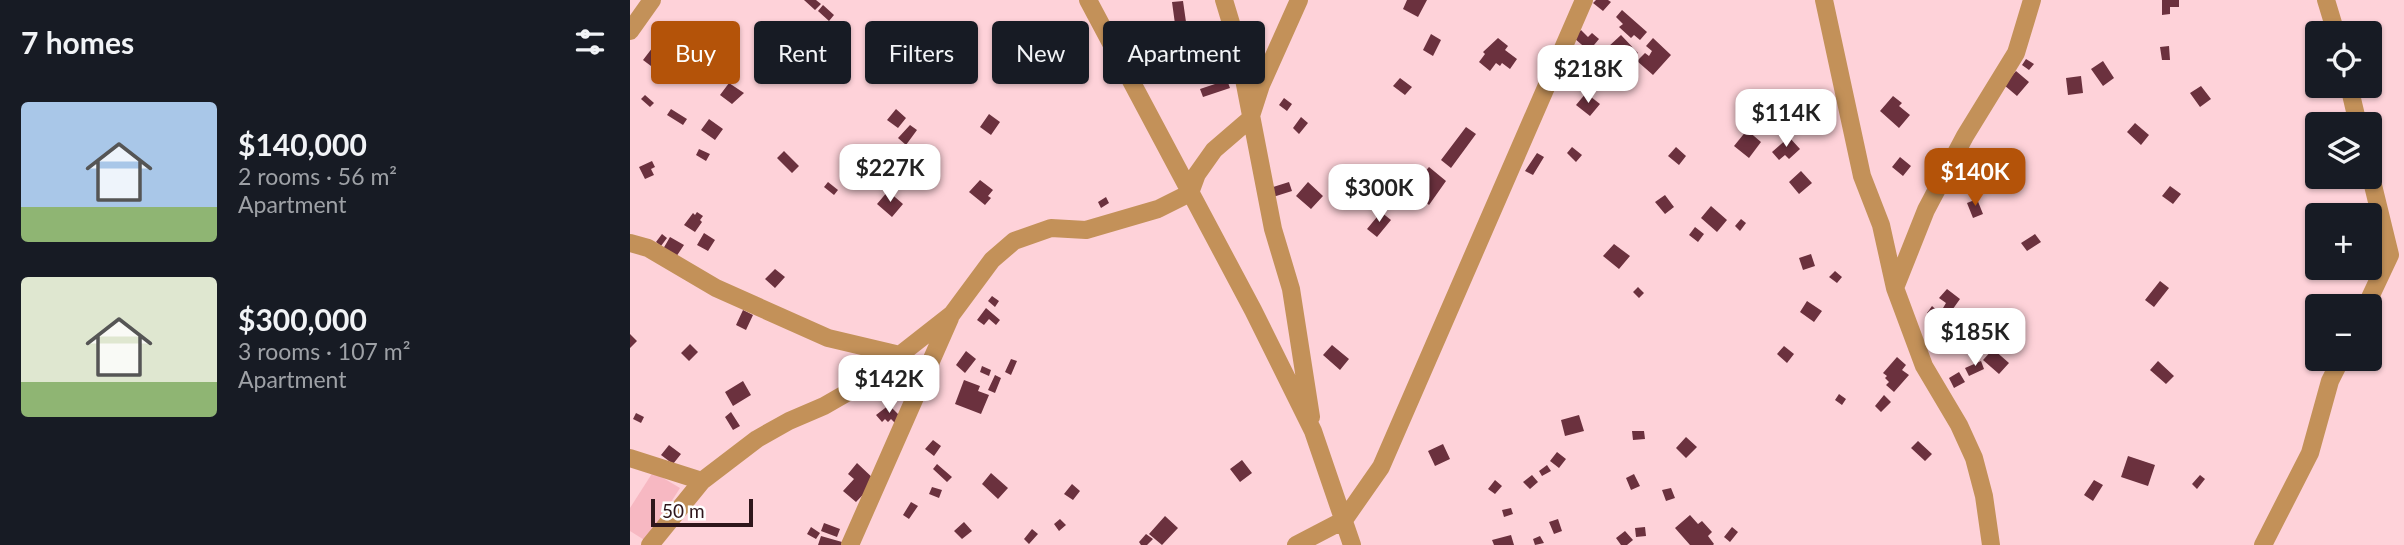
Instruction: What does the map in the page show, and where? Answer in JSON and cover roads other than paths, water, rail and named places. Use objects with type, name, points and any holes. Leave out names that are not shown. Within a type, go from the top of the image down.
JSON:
[{"type":"street","points":[[630,31],[652,0]]},
{"type":"street","points":[[1088,0],[1253,310],[1312,431],[1352,545]]},
{"type":"street","points":[[1224,0],[1237,43],[1273,229],[1291,289],[1312,431]]},
{"type":"street","points":[[850,545],[952,314],[992,260],[1013,240],[1051,228],[1086,230],[1106,225],[1158,209],[1190,193],[1197,174],[1214,150],[1250,120],[1261,85],[1299,0]]},
{"type":"street","points":[[1296,545],[1344,520],[1370,484],[1393,443],[1584,0]]},
{"type":"street","points":[[1824,0],[1863,176],[1881,225],[1895,288],[1924,366],[1959,425],[1973,458],[1984,496],[1991,545]]},
{"type":"street","points":[[1895,288],[1926,210],[1965,136],[2016,53],[2032,0]]},
{"type":"street","points":[[2326,0],[2332,21]]},
{"type":"street","points":[[2371,294],[2389,254],[2374,189]]},
{"type":"street","points":[[630,243],[648,248],[716,288],[828,338],[900,355]]},
{"type":"street","points":[[650,545],[702,481],[757,439],[864,383],[952,314]]},
{"type":"street","points":[[2263,545],[2310,453],[2335,371]]},
{"type":"street","points":[[630,458],[702,481]]}]
